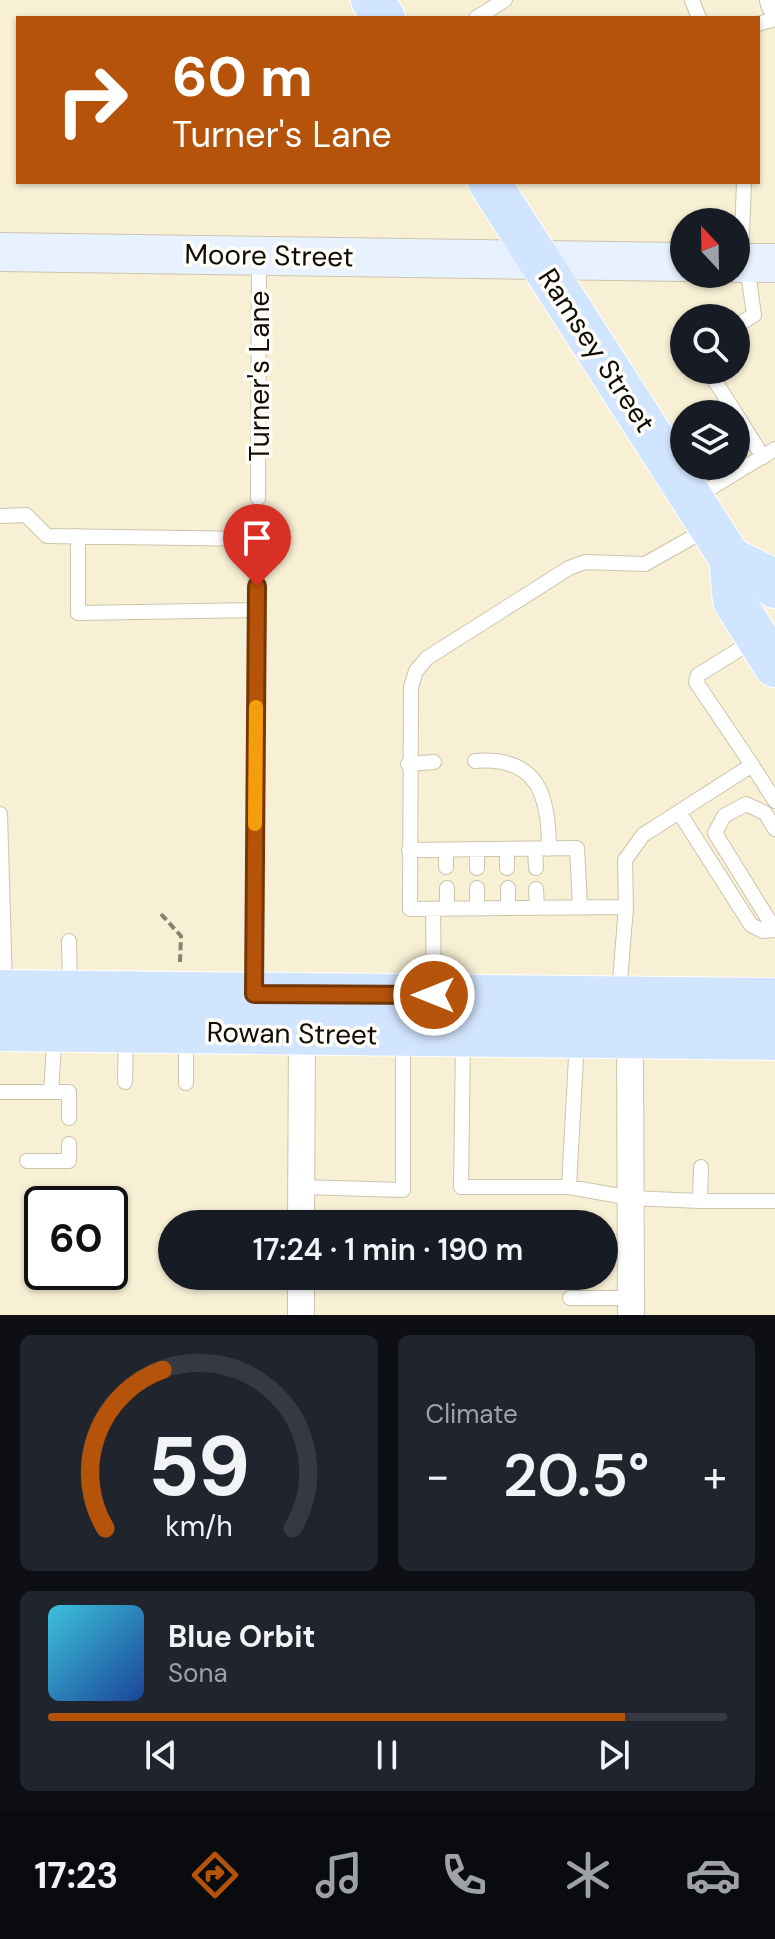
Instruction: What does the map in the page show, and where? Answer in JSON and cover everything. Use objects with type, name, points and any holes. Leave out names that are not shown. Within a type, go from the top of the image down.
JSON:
[{"type":"main road","name":"Ramsey Street","points":[[490,184],[711,528],[734,601],[766,652]]},
{"type":"main road","points":[[711,528],[770,578],[775,587]]},
{"type":"main road","name":"Rowan Street","points":[[2,1004],[70,991],[775,999]]},
{"type":"main road","name":"Rowan Street","points":[[2,1004],[55,1031],[775,1039]]},
{"type":"street","points":[[773,0],[775,6]]},
{"type":"street","name":"Moore Street","points":[[0,252],[670,262]]},
{"type":"street","points":[[301,1210],[302,1034]]},
{"type":"street","points":[[630,1037],[631,1306]]},
{"type":"street","points":[[301,1290],[301,1315]]},
{"type":"lane","points":[[479,16],[505,0]]},
{"type":"lane","points":[[744,184],[746,208]]},
{"type":"lane","name":"Turner's Lane","points":[[258,498],[259,255]]},
{"type":"lane","points":[[750,263],[754,315],[750,317]]},
{"type":"lane","points":[[626,907],[410,909],[408,764],[411,687],[416,671],[427,658],[577,564],[645,564],[711,528],[769,453],[750,431]]},
{"type":"lane","points":[[0,516],[26,515],[47,536],[257,539],[254,994]]},
{"type":"lane","points":[[78,536],[78,613],[257,610]]},
{"type":"lane","points":[[766,652],[698,675],[696,682],[775,801]]},
{"type":"lane","points":[[475,761],[495,759],[514,763],[526,771],[549,809],[536,868]]},
{"type":"lane","points":[[408,764],[434,762]]},
{"type":"lane","points":[[619,997],[626,907],[625,860],[643,835],[752,765]]},
{"type":"lane","points":[[679,812],[751,925],[763,931],[775,930],[715,833],[724,816],[746,804],[765,813],[775,829]]},
{"type":"lane","points":[[0,814],[2,1004]]},
{"type":"lane","points":[[409,850],[577,848],[580,906]]},
{"type":"lane","points":[[507,849],[507,868]]},
{"type":"lane","points":[[446,850],[446,867]]},
{"type":"lane","points":[[477,850],[477,868]]},
{"type":"lane","points":[[434,995],[440,909],[447,888]]},
{"type":"lane","points":[[477,888],[477,908]]},
{"type":"lane","points":[[508,888],[508,908]]},
{"type":"lane","points":[[536,889],[537,907]]},
{"type":"lane","points":[[69,941],[70,991]]},
{"type":"lane","points":[[51,1092],[55,1031]]},
{"type":"lane","points":[[125,1082],[126,1032]]},
{"type":"lane","points":[[186,1032],[186,1083]]},
{"type":"lane","points":[[301,1187],[403,1190],[403,1035]]},
{"type":"lane","points":[[463,1035],[461,1187],[569,1187],[631,1198],[775,1201]]},
{"type":"lane","points":[[569,1187],[577,1036]]},
{"type":"lane","points":[[0,1092],[69,1092],[69,1118]]},
{"type":"lane","points":[[27,1161],[69,1161],[69,1144]]},
{"type":"lane","points":[[700,1201],[701,1167]]},
{"type":"lane","points":[[570,1298],[631,1306]]},
{"type":"path","points":[[161,914],[181,936],[180,968]]},
{"type":"slow traffic","points":[[255,824],[256,707]]},
{"type":"route","points":[[257,586],[254,994],[434,995]]}]
